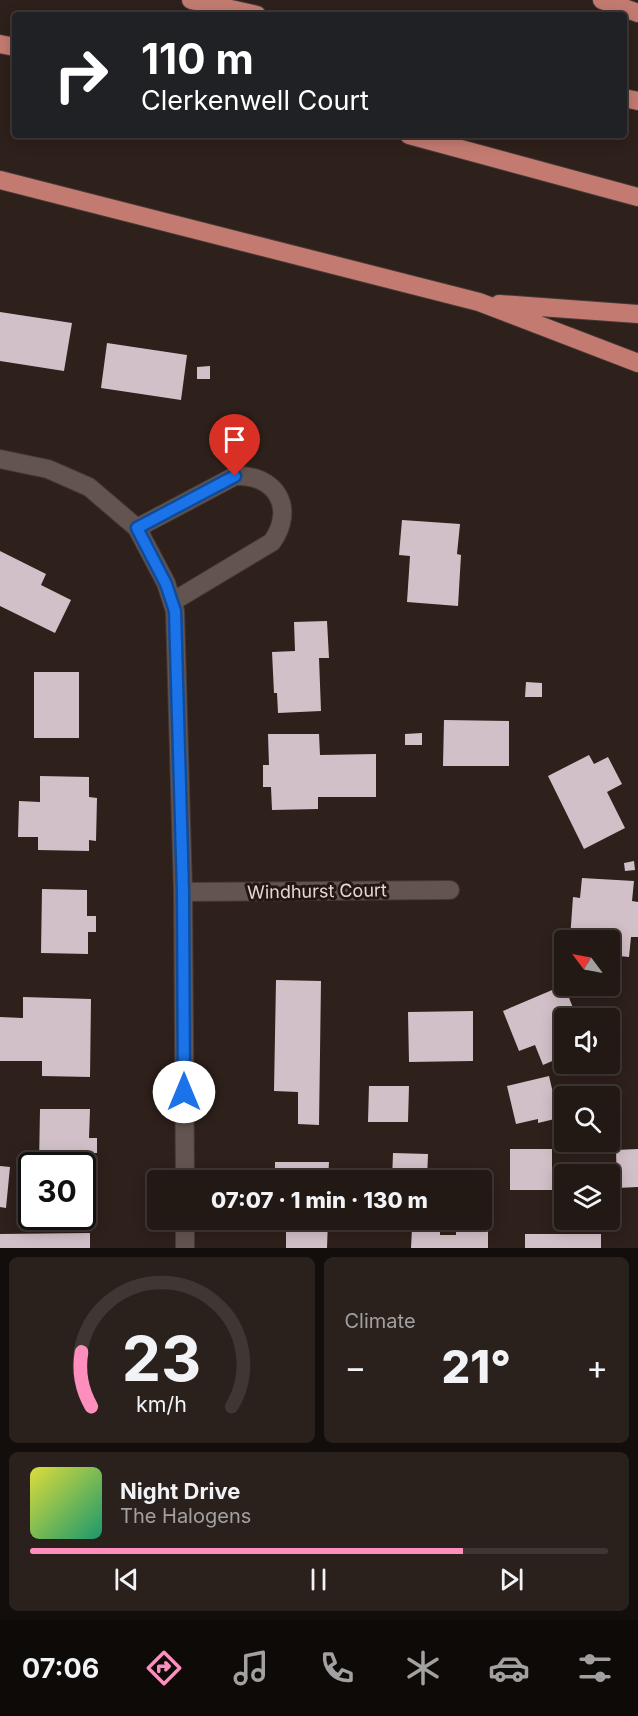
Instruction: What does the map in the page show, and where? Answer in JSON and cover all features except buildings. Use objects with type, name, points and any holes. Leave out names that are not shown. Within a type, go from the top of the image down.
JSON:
[{"type":"highway","points":[[191,0],[244,12]]},
{"type":"highway","points":[[602,0],[638,13]]},
{"type":"highway","points":[[420,138],[638,197]]},
{"type":"highway","points":[[0,180],[479,302],[638,363]]},
{"type":"highway","points":[[479,302],[638,314]]},
{"type":"street","points":[[0,459],[48,469],[89,487],[137,528],[153,556],[175,611],[183,892],[185,1170]]},
{"type":"street","points":[[137,528],[235,476],[260,479],[278,495],[283,520],[272,542],[172,602]]},
{"type":"street","name":"Windhurst Court","points":[[183,892],[450,890]]},
{"type":"street","points":[[185,1230],[185,1248]]},
{"type":"route","points":[[184,1092],[183,892],[175,611],[166,584],[137,528],[235,476]]}]
